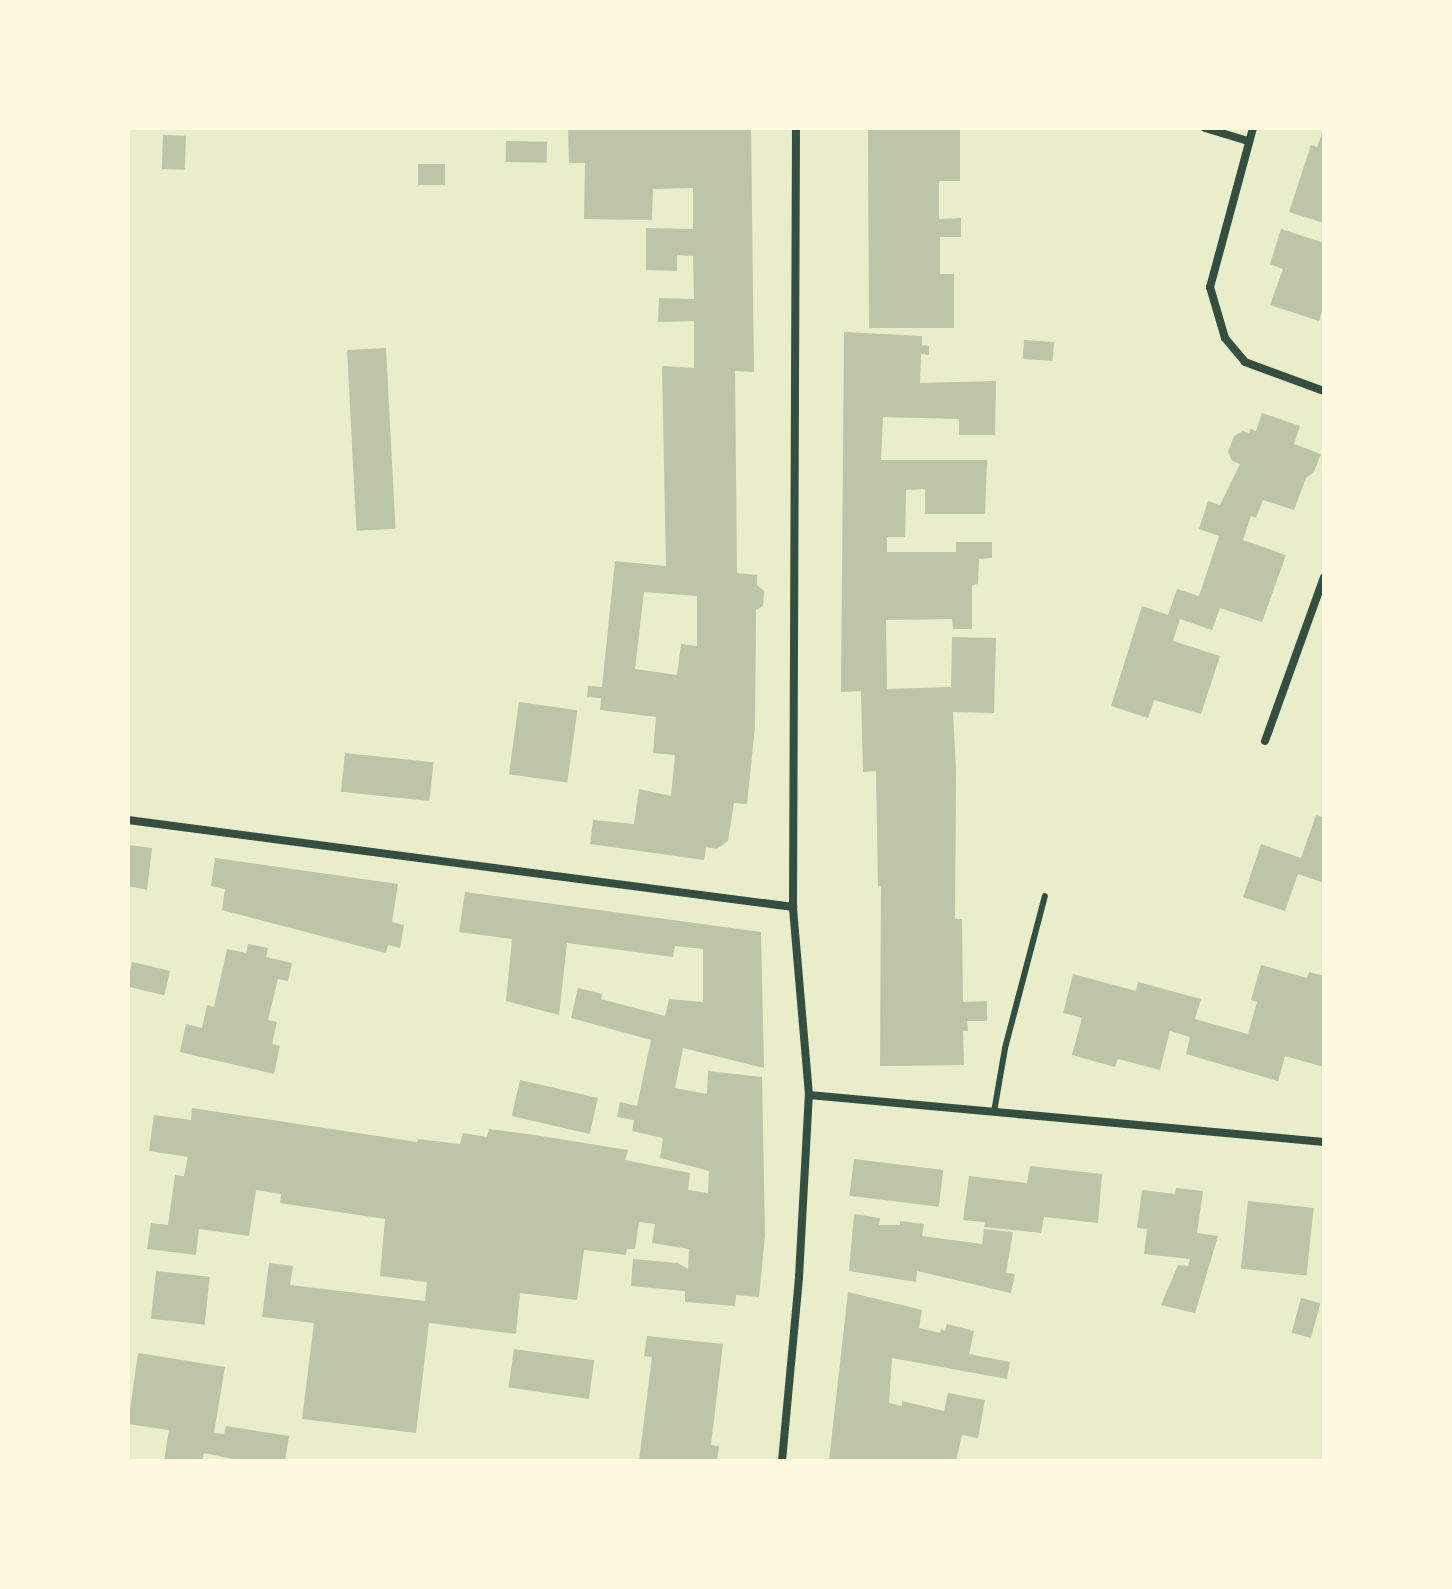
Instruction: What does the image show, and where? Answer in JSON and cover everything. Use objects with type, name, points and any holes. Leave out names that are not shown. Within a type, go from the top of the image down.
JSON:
[{"type":"street","points":[[782,1461],[799,1277],[809,1095],[793,907],[796,128]]},
{"type":"street","points":[[1205,128],[1248,141]]},
{"type":"street","points":[[1253,128],[1210,287],[1225,338],[1245,362],[1324,391]]},
{"type":"street","points":[[1265,741],[1324,577]]},
{"type":"street","points":[[128,820],[793,907]]},
{"type":"street","points":[[809,1095],[1324,1142]]},
{"type":"lane","points":[[994,1112],[1005,1048],[1045,896]]},
{"type":"building","points":[[568,128],[751,128],[754,372],[735,371],[737,573],[757,575],[757,585],[764,591],[763,606],[756,610],[755,727],[747,804],[734,803],[728,841],[717,849],[706,847],[704,860],[590,844],[593,820],[634,824],[639,789],[671,796],[675,755],[653,753],[656,717],[600,710],[601,698],[587,697],[588,686],[602,687],[615,561],[666,566],[662,366],[694,368],[694,321],[658,322],[659,298],[694,299],[693,256],[677,255],[677,271],[646,270],[646,228],[693,229],[693,188],[653,189],[652,220],[584,219],[585,163],[569,163]],"holes":[[[644,592],[697,596],[697,646],[681,644],[677,675],[635,669]]]},
{"type":"building","points":[[1324,128],[1324,223],[1289,212],[1311,145],[1317,147]]},
{"type":"building","points":[[868,129],[960,129],[960,181],[939,181],[939,219],[961,218],[961,237],[940,237],[940,274],[954,274],[954,328],[869,328]]},
{"type":"building","points":[[163,135],[186,136],[185,170],[162,169]]},
{"type":"building","points":[[506,141],[547,142],[547,163],[506,162]]},
{"type":"building","points":[[418,164],[445,164],[445,185],[418,185]]},
{"type":"building","points":[[1281,229],[1324,243],[1324,305],[1319,321],[1270,305],[1283,269],[1270,264]]},
{"type":"building","points":[[844,332],[922,336],[922,345],[929,346],[929,355],[921,354],[920,383],[996,381],[995,435],[959,435],[959,419],[883,417],[881,460],[987,460],[985,514],[925,514],[925,489],[906,490],[905,537],[887,537],[887,552],[956,552],[956,542],[992,542],[992,558],[979,559],[978,584],[972,585],[972,629],[953,629],[952,619],[886,620],[887,689],[951,687],[952,637],[996,638],[994,713],[953,712],[956,771],[955,919],[962,919],[963,1002],[987,1001],[987,1021],[967,1021],[968,1031],[963,1031],[964,1065],[880,1066],[881,886],[878,886],[876,771],[863,772],[861,691],[841,692]]},
{"type":"building","points":[[1024,340],[1054,342],[1053,361],[1023,359]]},
{"type":"building","points":[[386,348],[395,529],[357,531],[347,350]]},
{"type":"building","points":[[1262,413],[1300,426],[1294,444],[1321,454],[1314,472],[1306,478],[1294,510],[1263,500],[1256,518],[1251,516],[1243,540],[1286,555],[1262,622],[1220,608],[1212,630],[1180,619],[1173,641],[1220,656],[1201,714],[1154,700],[1148,718],[1111,706],[1142,606],[1168,615],[1177,589],[1199,596],[1219,536],[1199,529],[1208,501],[1220,505],[1240,464],[1232,461],[1228,452],[1234,436],[1243,431],[1249,433],[1251,429],[1256,431]]},
{"type":"building","points":[[519,702],[577,710],[567,783],[509,774]]},
{"type":"building","points":[[345,753],[434,762],[429,801],[341,792]]},
{"type":"building","points":[[1316,815],[1324,818],[1324,883],[1298,874],[1285,911],[1243,897],[1261,844],[1301,858]]},
{"type":"building","points":[[128,845],[152,848],[147,890],[128,886]]},
{"type":"building","points":[[215,858],[398,884],[392,922],[404,925],[400,948],[388,945],[386,953],[222,910],[225,889],[211,886]]},
{"type":"building","points":[[465,892],[761,932],[764,1068],[683,1048],[675,1088],[707,1094],[708,1071],[762,1077],[765,1236],[759,1297],[736,1295],[735,1306],[685,1302],[685,1291],[631,1286],[633,1259],[678,1263],[688,1269],[689,1249],[652,1243],[655,1224],[639,1222],[635,1249],[627,1249],[626,1255],[584,1250],[577,1300],[520,1293],[516,1334],[429,1323],[416,1433],[302,1419],[314,1323],[262,1317],[269,1263],[293,1266],[290,1285],[425,1301],[427,1282],[380,1276],[385,1219],[280,1203],[281,1194],[256,1190],[249,1236],[199,1229],[196,1255],[147,1249],[151,1223],[168,1225],[175,1175],[184,1176],[188,1157],[149,1151],[154,1115],[191,1120],[192,1108],[417,1142],[418,1139],[460,1144],[463,1133],[487,1137],[489,1129],[541,1136],[628,1150],[625,1160],[690,1173],[688,1190],[708,1193],[709,1171],[660,1158],[663,1138],[632,1131],[634,1120],[617,1117],[620,1102],[637,1106],[651,1040],[571,1018],[578,988],[602,994],[601,999],[665,1016],[669,999],[703,1002],[703,949],[675,946],[673,957],[567,943],[559,1015],[506,1001],[512,939],[459,932]]},
{"type":"building","points":[[248,944],[268,948],[266,957],[292,963],[288,981],[278,979],[268,1020],[277,1022],[272,1044],[280,1046],[274,1074],[180,1052],[186,1024],[202,1028],[207,1005],[214,1007],[227,949],[246,953]]},
{"type":"building","points":[[132,962],[170,971],[164,995],[128,987]]},
{"type":"building","points":[[1261,965],[1307,978],[1309,972],[1324,976],[1324,1067],[1285,1056],[1278,1081],[1186,1054],[1190,1037],[1170,1031],[1160,1070],[1118,1059],[1115,1067],[1072,1055],[1082,1018],[1063,1013],[1073,974],[1136,991],[1138,982],[1201,999],[1195,1019],[1248,1034],[1257,1002],[1251,1000]]},
{"type":"building","points":[[520,1080],[598,1098],[590,1134],[512,1116]]},
{"type":"building","points":[[854,1159],[943,1170],[939,1207],[849,1196]]},
{"type":"building","points":[[1030,1166],[1102,1174],[1098,1223],[1044,1217],[1041,1233],[984,1227],[985,1222],[963,1220],[969,1176],[1027,1183]]},
{"type":"building","points":[[1176,1188],[1203,1191],[1197,1233],[1218,1236],[1195,1313],[1161,1305],[1178,1265],[1188,1266],[1190,1259],[1144,1254],[1147,1229],[1137,1228],[1142,1190],[1175,1194]]},
{"type":"building","points":[[1248,1201],[1314,1208],[1307,1276],[1241,1269]]},
{"type":"building","points":[[854,1214],[880,1218],[879,1225],[900,1225],[900,1221],[924,1224],[922,1236],[982,1244],[984,1229],[1013,1232],[1006,1273],[1015,1274],[1011,1293],[917,1271],[916,1282],[849,1271]]},
{"type":"building","points":[[156,1271],[210,1277],[205,1324],[151,1319]]},
{"type":"building","points":[[848,1292],[922,1310],[919,1328],[940,1333],[941,1329],[945,1331],[947,1324],[974,1331],[969,1354],[1010,1362],[1007,1379],[892,1358],[889,1403],[902,1406],[902,1401],[944,1411],[948,1393],[985,1400],[978,1438],[962,1435],[956,1461],[829,1461]]},
{"type":"building","points":[[1301,1298],[1320,1303],[1311,1338],[1292,1333]]},
{"type":"building","points":[[647,1336],[723,1344],[711,1445],[719,1446],[717,1461],[639,1461],[652,1357],[644,1356]]},
{"type":"building","points":[[514,1349],[594,1360],[589,1399],[509,1388]]},
{"type":"building","points":[[138,1353],[225,1367],[214,1433],[224,1434],[226,1426],[289,1436],[285,1461],[243,1461],[204,1453],[202,1461],[164,1461],[169,1430],[128,1424]]}]
